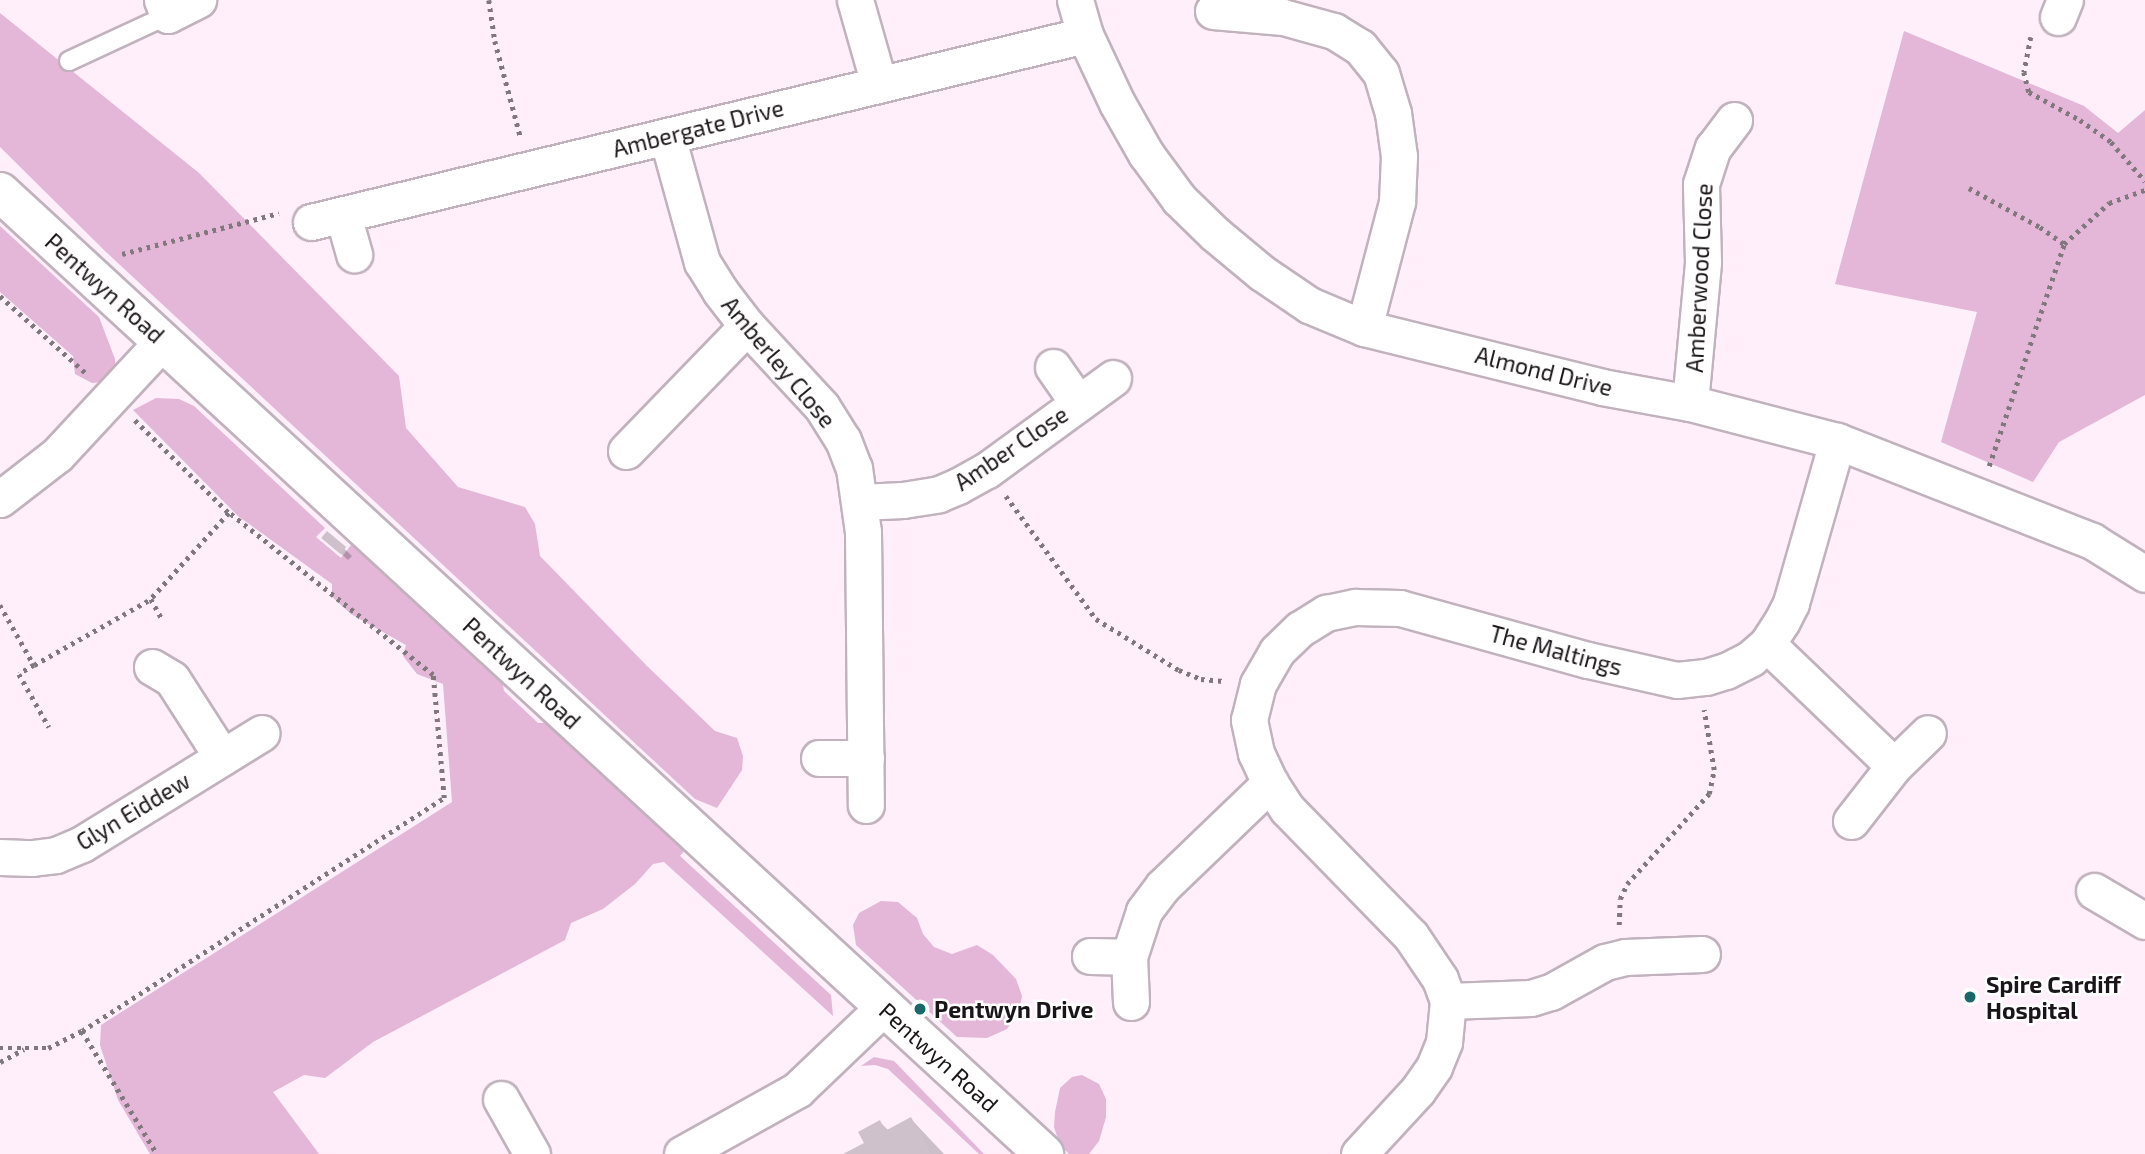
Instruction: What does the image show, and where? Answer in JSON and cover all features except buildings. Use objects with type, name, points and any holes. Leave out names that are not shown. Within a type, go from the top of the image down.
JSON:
[{"type":"street","points":[[855,0],[879,85]]},
{"type":"street","name":"Almond Drive","points":[[1076,0],[1085,35],[1117,103],[1146,153],[1179,199],[1215,234],[1262,273],[1309,305],[1364,328],[1602,387],[1690,403],[1837,441],[2092,541],[2145,575]]},
{"type":"street","points":[[1213,11],[1283,17],[1334,31],[1360,47],[1381,73],[1393,114],[1399,156],[1397,202],[1364,328]]},
{"type":"street","name":"Ambergate Drive","points":[[327,218],[1085,35]]},
{"type":"street","name":"Amberwood Close","points":[[1690,403],[1703,261],[1702,184],[1713,148],[1734,120]]},
{"type":"street","name":"Amberley Close","points":[[667,136],[702,262],[747,326],[822,407],[843,440],[854,468],[863,532],[866,805]]},
{"type":"street","name":"Pentwyn Road","points":[[0,192],[1044,1154]]},
{"type":"street","points":[[327,218],[354,254]]},
{"type":"street","points":[[626,451],[747,326]]},
{"type":"street","points":[[0,499],[57,455],[163,341]]},
{"type":"street","points":[[1053,367],[1079,403]]},
{"type":"street","name":"Amber Close","points":[[860,502],[904,500],[939,494],[987,470],[1113,378]]},
{"type":"street","name":"The Maltings","points":[[1448,1001],[1440,979],[1411,936],[1287,809],[1270,783],[1256,753],[1249,720],[1258,684],[1277,651],[1300,629],[1326,613],[1355,607],[1400,608],[1588,660],[1677,680],[1726,671],[1751,658],[1767,644],[1791,603],[1837,441]]},
{"type":"street","points":[[1767,644],[1894,766]]},
{"type":"street","points":[[152,667],[172,679],[222,757]]},
{"type":"street","name":"Glyn Eiddew","points":[[0,856],[32,858],[56,855],[82,844],[262,733]]},
{"type":"street","points":[[1851,821],[1894,766],[1928,733]]},
{"type":"street","points":[[819,758],[866,758]]},
{"type":"street","points":[[1131,1002],[1129,957],[1144,911],[1163,886],[1270,783]]},
{"type":"street","points":[[2094,891],[2142,912]]},
{"type":"street","points":[[1359,1154],[1419,1090],[1434,1067],[1444,1042],[1448,1001],[1531,998],[1550,992],[1605,962],[1625,957],[1702,954]]},
{"type":"street","points":[[1090,956],[1129,957]]},
{"type":"street","points":[[681,1154],[797,1090],[884,1007]]},
{"type":"street","points":[[501,1099],[532,1154]]},
{"type":"lane","points":[[69,61],[176,5]]},
{"type":"path","points":[[489,0],[495,41],[529,169]]},
{"type":"path","points":[[2062,9],[2039,19],[2030,41],[2024,72],[2029,92],[2111,142],[2145,181]]},
{"type":"path","points":[[1969,188],[2040,227],[2064,244]]},
{"type":"path","points":[[1978,497],[2064,244],[2109,203],[2145,190]]},
{"type":"path","points":[[122,254],[298,207],[327,218]]},
{"type":"path","points":[[0,296],[77,366]]},
{"type":"path","points":[[0,1048],[48,1048],[82,1031],[444,798],[433,675],[229,513],[132,417]]},
{"type":"path","points":[[987,470],[1096,619],[1107,629],[1143,646],[1179,670],[1201,679],[1258,684]]},
{"type":"path","points":[[50,727],[19,674],[151,599],[229,513]]},
{"type":"path","points":[[151,599],[163,621]]},
{"type":"path","points":[[0,605],[34,666]]},
{"type":"path","points":[[1625,957],[1618,916],[1619,899],[1627,884],[1709,794],[1714,770],[1699,678]]},
{"type":"path","points":[[82,1031],[157,1154]]},
{"type":"path","points":[[0,1062],[24,1048]]},
{"type":"shaded area","points":[[0,13],[199,173],[399,376],[406,428],[458,487],[525,507],[535,524],[540,556],[647,666],[715,731],[737,738],[743,756],[742,770],[717,808],[695,799],[106,252],[0,147]]},
{"type":"shaded area","points":[[1904,31],[2084,106],[2118,133],[2145,110],[2145,395],[2059,442],[2033,482],[1941,442],[1977,312],[1835,284]]},
{"type":"shaded area","points":[[0,226],[99,317],[115,359],[116,376],[103,382],[92,383],[75,374],[73,356],[0,292]]},
{"type":"shaded area","points":[[156,398],[179,399],[194,406],[325,528],[316,537],[341,558],[354,541],[502,679],[504,691],[538,723],[556,723],[678,831],[685,850],[680,856],[831,995],[833,1016],[664,862],[653,864],[635,884],[603,909],[571,923],[565,940],[373,1042],[325,1078],[304,1075],[273,1092],[319,1154],[150,1154],[118,1100],[100,1045],[101,1025],[452,802],[443,684],[417,674],[403,656],[406,645],[351,614],[332,597],[332,584],[238,516],[133,410]]},
{"type":"shaded area","points":[[881,901],[898,902],[917,918],[923,934],[934,947],[952,954],[977,945],[993,955],[1016,979],[1022,996],[1019,1012],[1007,1029],[987,1038],[957,1037],[856,945],[853,925],[859,913]]},
{"type":"shaded area","points":[[874,1057],[894,1061],[984,1154],[979,1154],[888,1069],[875,1065],[861,1066]]},
{"type":"shaded area","points":[[1082,1075],[1099,1084],[1106,1099],[1106,1117],[1099,1141],[1089,1154],[1069,1154],[1060,1145],[1054,1127],[1055,1112],[1060,1088],[1072,1077]]},
{"type":"place","name":"Spire Cardiff Hospital","points":[[1970,997]]},
{"type":"place","name":"Pentwyn Drive","points":[[920,1009]]}]
